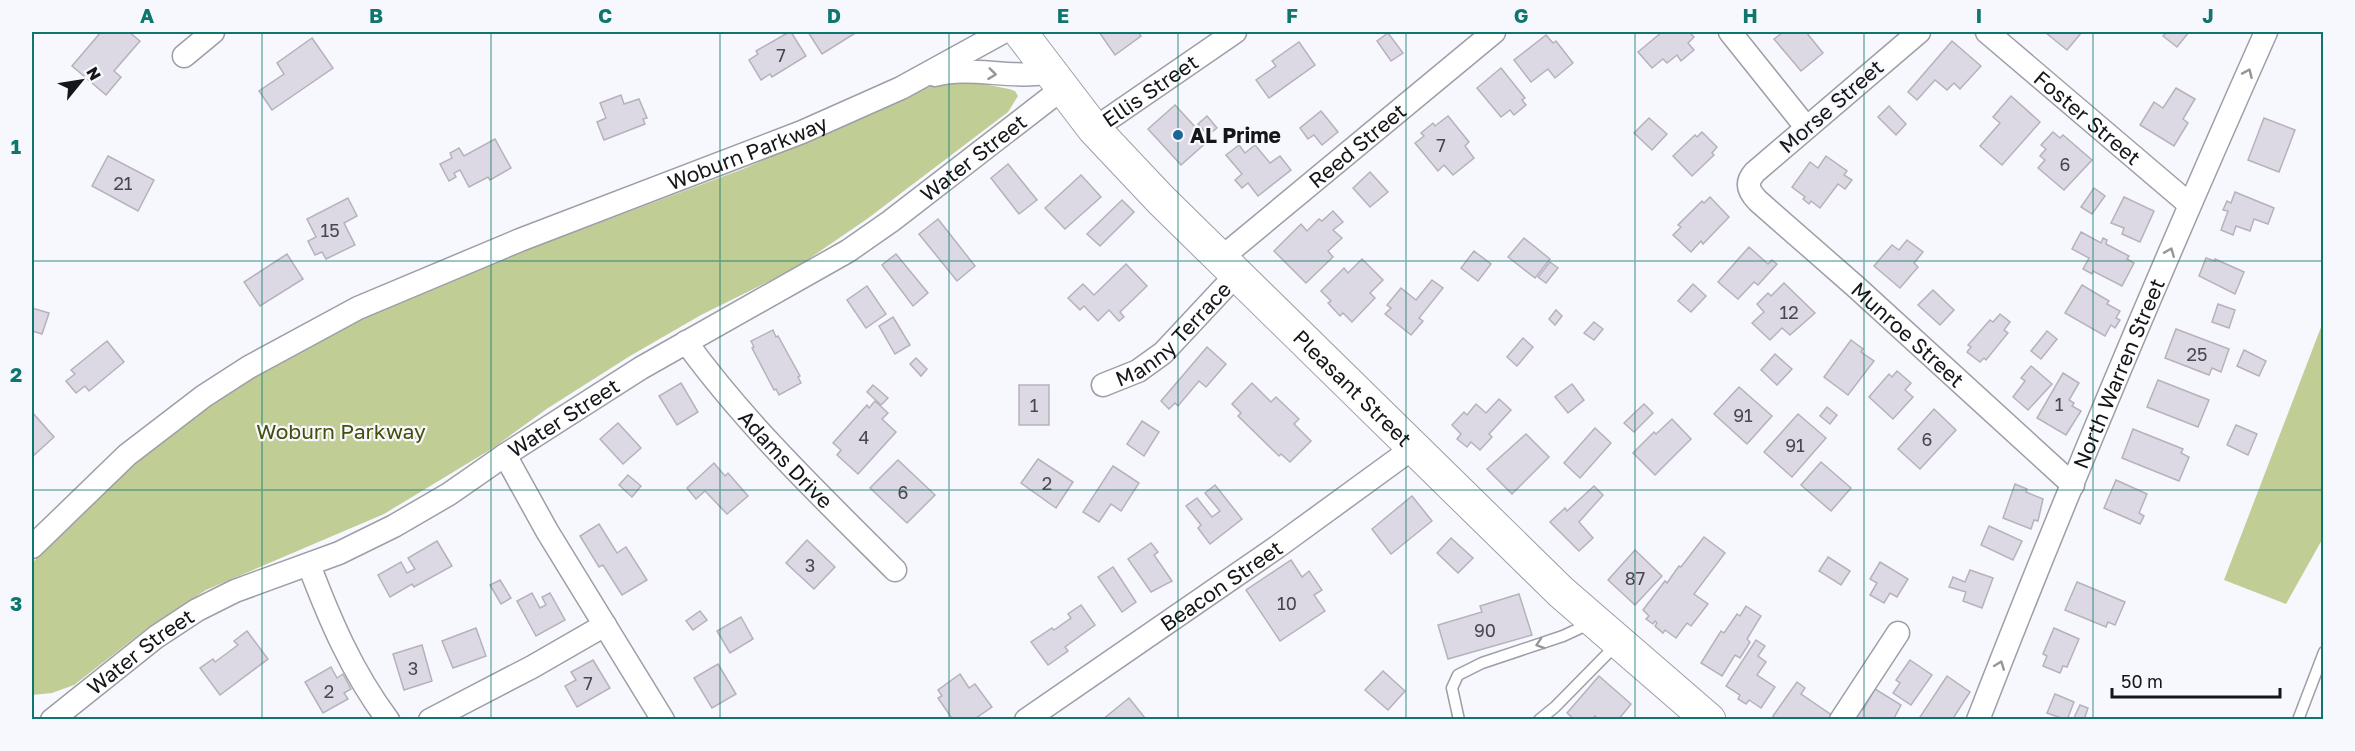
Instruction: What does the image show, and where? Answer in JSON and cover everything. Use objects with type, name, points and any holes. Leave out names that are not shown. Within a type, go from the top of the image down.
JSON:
[{"type":"main road","name":"Pleasant Street","points":[[1020,32],[1094,129],[1134,174],[1593,621],[1710,720]]},
{"type":"street","points":[[184,56],[213,32]]},
{"type":"street","name":"Woburn Parkway","points":[[32,547],[127,455],[204,396],[249,367],[358,308],[520,240],[802,132],[914,81],[1003,32]]},
{"type":"street","name":"Ellis Street","points":[[1094,129],[1235,32]]},
{"type":"street","name":"Reed Street","points":[[1228,267],[1494,32]]},
{"type":"street","points":[[1730,32],[1806,127]]},
{"type":"street","name":"Morse Street","points":[[1748,183],[1755,172],[1918,32]]},
{"type":"street","name":"Foster Street","points":[[1987,32],[2189,204]]},
{"type":"street","name":"North Warren Street","points":[[1978,720],[2189,204],[2266,32]]},
{"type":"street","name":"Woburn Parkway","points":[[914,81],[951,72],[1057,80]]},
{"type":"street","name":"Water Street","points":[[52,720],[156,638],[197,610],[235,591],[309,565],[394,526],[449,494],[505,455],[686,342],[811,274],[863,242],[1057,80]]},
{"type":"street","name":"Munroe Street","points":[[1748,183],[1750,191],[1758,201],[1855,286],[2073,485]]},
{"type":"street","name":"Manny Terrace","points":[[1104,385],[1138,371],[1163,353],[1228,267]]},
{"type":"street","name":"Adams Drive","points":[[686,342],[718,385],[769,444],[895,570]]},
{"type":"street","name":"Beacon Street","points":[[1026,720],[1277,547],[1413,448]]},
{"type":"street","points":[[505,455],[547,531],[663,720]]},
{"type":"street","points":[[309,565],[348,658],[358,677],[388,720]]},
{"type":"street","points":[[430,720],[605,625]]},
{"type":"street","points":[[1841,720],[1898,633]]},
{"type":"lane","points":[[1460,720],[1452,688],[1458,675],[1482,663],[1563,636],[1593,621]]},
{"type":"lane","points":[[1539,720],[1555,707],[1618,641]]},
{"type":"lane","points":[[2298,720],[2323,656]]},
{"type":"green space","name":"Woburn Parkway","points":[[963,80],[1009,89],[1015,91],[1018,96],[1008,112],[867,219],[794,269],[701,315],[630,356],[548,408],[493,448],[384,514],[206,590],[146,629],[74,685],[52,693],[32,695],[32,563],[128,470],[202,409],[249,378],[382,304],[743,169],[931,86],[947,81]]},
{"type":"green space","points":[[2323,322],[2323,538],[2286,604],[2224,580]]},
{"type":"building","points":[[101,32],[129,32],[140,41],[114,71],[121,77],[106,95],[72,66]]},
{"type":"building","points":[[789,32],[806,56],[772,77],[770,74],[761,80],[749,60],[758,54],[756,51]]},
{"type":"building","points":[[808,32],[857,32],[822,54]]},
{"type":"building","points":[[1099,32],[1138,32],[1141,36],[1115,55]]},
{"type":"building","points":[[1662,32],[1689,32],[1694,37],[1688,43],[1694,50],[1681,61],[1677,55],[1667,63],[1663,59],[1652,68],[1638,52]]},
{"type":"building","points":[[1783,32],[1806,32],[1823,53],[1801,71],[1774,39]]},
{"type":"building","points":[[2082,32],[2067,50],[2046,33]]},
{"type":"building","points":[[2167,32],[2189,32],[2177,47],[2163,36]]},
{"type":"building","points":[[1388,33],[1403,53],[1391,61],[1377,41]]},
{"type":"building","points":[[1546,35],[1553,43],[1556,41],[1573,63],[1555,78],[1548,69],[1531,82],[1514,60]]},
{"type":"building","points":[[312,38],[333,68],[272,110],[259,91],[284,74],[277,63]]},
{"type":"building","points":[[1952,41],[1981,66],[1960,89],[1954,83],[1947,90],[1935,80],[1917,100],[1908,92]]},
{"type":"building","points":[[1299,42],[1315,65],[1269,98],[1256,80],[1276,66],[1272,61]]},
{"type":"building","points":[[1501,68],[1525,98],[1522,100],[1526,105],[1514,115],[1510,110],[1501,117],[1477,88]]},
{"type":"building","points":[[2176,88],[2195,99],[2183,119],[2188,123],[2174,146],[2140,125],[2154,102],[2163,108]]},
{"type":"building","points":[[621,95],[624,104],[639,99],[647,118],[643,119],[645,124],[604,140],[597,122],[606,118],[600,103]]},
{"type":"building","points":[[2011,96],[2040,122],[2002,165],[1980,146],[2000,123],[1993,117]]},
{"type":"building","name":"AL Prime","points":[[1175,105],[1208,141],[1181,165],[1148,129]]},
{"type":"building","points":[[1889,106],[1906,124],[1896,135],[1878,117]]},
{"type":"building","points":[[1321,111],[1338,132],[1322,145],[1314,135],[1308,139],[1300,128]]},
{"type":"building","points":[[1207,116],[1217,128],[1208,135],[1198,124]]},
{"type":"building","points":[[1448,116],[1469,142],[1465,146],[1474,158],[1453,175],[1444,165],[1438,171],[1415,143],[1424,136],[1421,133],[1433,123],[1435,126]]},
{"type":"building","points":[[1649,118],[1667,134],[1652,150],[1634,133]]},
{"type":"building","points":[[2264,118],[2295,130],[2279,172],[2248,160]]},
{"type":"building","points":[[1702,132],[1717,147],[1712,153],[1714,155],[1692,176],[1673,156],[1695,135],[1697,137]]},
{"type":"building","points":[[2053,132],[2060,138],[2063,135],[2092,160],[2064,190],[2038,168],[2045,160],[2040,156],[2046,149],[2041,145]]},
{"type":"building","points":[[495,139],[511,168],[490,180],[488,177],[469,187],[460,170],[454,173],[456,177],[449,181],[440,164],[452,158],[450,153],[459,148],[464,156]]},
{"type":"building","points":[[1239,145],[1245,153],[1255,145],[1270,163],[1280,156],[1291,170],[1258,196],[1248,183],[1242,188],[1235,180],[1242,174],[1226,155]]},
{"type":"building","points":[[108,156],[154,180],[138,211],[92,186]]},
{"type":"building","points":[[1826,156],[1847,171],[1844,175],[1852,180],[1845,189],[1838,184],[1820,208],[1811,201],[1809,204],[1803,199],[1805,197],[1792,187],[1810,162],[1818,168]]},
{"type":"building","points":[[1008,164],[1037,200],[1019,214],[991,178]]},
{"type":"building","points":[[1370,172],[1388,192],[1370,207],[1353,188]]},
{"type":"building","points":[[1081,175],[1101,197],[1065,229],[1045,208]]},
{"type":"building","points":[[2094,188],[2105,196],[2092,214],[2081,207]]},
{"type":"building","points":[[2235,192],[2274,208],[2268,224],[2254,219],[2250,231],[2236,226],[2233,235],[2221,230],[2228,211],[2223,210],[2227,201],[2231,203]]},
{"type":"building","points":[[1710,197],[1729,217],[1703,244],[1701,241],[1691,252],[1673,235],[1681,227],[1678,225],[1702,201],[1704,203]]},
{"type":"building","points":[[2124,197],[2154,211],[2140,242],[2122,234],[2124,228],[2111,223]]},
{"type":"building","points":[[348,198],[357,216],[344,223],[355,245],[326,259],[322,252],[315,255],[308,241],[316,237],[307,219]]},
{"type":"building","points":[[1122,200],[1134,212],[1100,246],[1087,234]]},
{"type":"building","points":[[1333,211],[1343,222],[1333,230],[1342,238],[1328,251],[1333,257],[1306,283],[1274,251],[1301,224],[1307,231],[1319,219],[1322,221]]},
{"type":"building","points":[[938,219],[975,266],[957,281],[919,234]]},
{"type":"building","points":[[2081,232],[2101,243],[2103,238],[2107,240],[2106,244],[2129,256],[2127,259],[2134,263],[2122,286],[2093,271],[2092,274],[2083,269],[2089,258],[2072,249]]},
{"type":"building","points":[[1524,238],[1550,259],[1535,278],[1508,257]]},
{"type":"building","points":[[1907,240],[1923,252],[1914,263],[1918,267],[1900,288],[1874,266],[1892,245],[1899,250]]},
{"type":"building","points":[[1749,247],[1768,264],[1772,260],[1777,264],[1758,285],[1754,282],[1738,299],[1718,282]]},
{"type":"building","points":[[1474,251],[1491,264],[1478,281],[1461,268]]},
{"type":"building","points":[[287,254],[303,279],[260,306],[244,282]]},
{"type":"building","points":[[896,254],[928,293],[913,306],[882,265]]},
{"type":"building","points":[[2206,258],[2215,261],[2215,259],[2244,272],[2235,294],[2199,276]]},
{"type":"building","points":[[1362,259],[1383,280],[1370,293],[1375,298],[1352,322],[1343,313],[1340,316],[1328,303],[1331,301],[1321,291],[1344,268],[1348,273]]},
{"type":"building","points":[[1550,262],[1558,268],[1546,283],[1538,277]]},
{"type":"building","points":[[1126,264],[1147,286],[1120,312],[1124,317],[1119,321],[1109,310],[1098,321],[1084,306],[1080,310],[1068,298],[1083,284],[1094,295]]},
{"type":"building","points":[[1432,280],[1443,288],[1419,318],[1423,321],[1411,335],[1385,314],[1391,308],[1387,305],[1401,288],[1416,300]]},
{"type":"building","points":[[1784,283],[1815,313],[1790,335],[1782,328],[1770,340],[1752,323],[1764,312],[1757,304],[1768,293],[1771,296]]},
{"type":"building","points":[[1693,284],[1706,296],[1691,312],[1678,301]]},
{"type":"building","points":[[2082,285],[2109,301],[2107,304],[2120,311],[2116,318],[2120,320],[2115,328],[2111,325],[2105,336],[2065,313]]},
{"type":"building","points":[[867,286],[886,314],[866,328],[847,300]]},
{"type":"building","points":[[1933,290],[1954,310],[1940,325],[1918,305]]},
{"type":"building","points":[[2218,304],[2235,310],[2229,328],[2212,322]]},
{"type":"building","points":[[32,308],[49,313],[42,334],[32,331]]},
{"type":"building","points":[[1556,310],[1562,316],[1555,325],[1549,319]]},
{"type":"building","points":[[2000,314],[2010,322],[2004,330],[2008,333],[1986,360],[1984,358],[1980,362],[1967,352],[1971,347],[1968,345],[1990,320],[1993,322]]},
{"type":"building","points":[[893,317],[910,345],[895,354],[879,326]]},
{"type":"building","points":[[1594,322],[1603,329],[1594,340],[1584,333]]},
{"type":"building","points":[[2176,329],[2229,349],[2221,372],[2212,368],[2209,375],[2165,358]]},
{"type":"building","points":[[773,330],[800,376],[798,377],[801,383],[779,395],[776,389],[774,390],[752,348],[754,347],[751,341]]},
{"type":"building","points":[[2047,331],[2057,339],[2041,359],[2031,351]]},
{"type":"building","points":[[1523,338],[1533,347],[1517,366],[1507,357]]},
{"type":"building","points":[[1851,340],[1863,349],[1861,352],[1874,361],[1848,395],[1824,377]]},
{"type":"building","points":[[107,341],[124,362],[89,391],[85,386],[76,393],[66,381],[75,374],[71,370]]},
{"type":"building","points":[[1207,347],[1226,364],[1206,387],[1199,381],[1178,406],[1175,403],[1169,409],[1161,401]]},
{"type":"building","points":[[2244,350],[2266,361],[2259,376],[2237,366]]},
{"type":"building","points":[[1775,354],[1792,369],[1777,385],[1761,370]]},
{"type":"building","points":[[916,358],[927,369],[921,376],[910,364]]},
{"type":"building","points":[[2031,366],[2052,384],[2028,410],[2013,397],[2025,381],[2021,378]]},
{"type":"building","points":[[1897,371],[1911,383],[1905,390],[1913,397],[1893,419],[1869,397],[1889,374],[1892,377]]},
{"type":"building","points":[[2063,373],[2079,383],[2069,400],[2074,403],[2072,406],[2081,411],[2066,435],[2037,418]]},
{"type":"building","points":[[2158,380],[2209,400],[2198,427],[2147,407]]},
{"type":"building","points":[[681,383],[698,412],[677,425],[659,396]]},
{"type":"building","points":[[1252,383],[1271,402],[1276,397],[1299,419],[1294,424],[1311,441],[1290,462],[1281,454],[1279,456],[1238,416],[1241,413],[1232,404]]},
{"type":"building","points":[[1572,384],[1584,400],[1568,413],[1555,397]]},
{"type":"building","points":[[873,385],[888,398],[881,405],[867,392]]},
{"type":"building","points":[[1019,385],[1049,385],[1049,425],[1019,425]]},
{"type":"building","points":[[1739,387],[1772,416],[1747,444],[1714,414]]},
{"type":"building","points":[[1499,399],[1511,410],[1489,434],[1492,437],[1480,450],[1471,442],[1467,447],[1457,439],[1461,434],[1452,425],[1464,412],[1467,415],[1476,404],[1486,413]]},
{"type":"building","points":[[875,401],[888,413],[882,419],[896,432],[858,474],[837,455],[841,450],[833,443],[867,405],[869,408]]},
{"type":"building","points":[[1644,404],[1653,413],[1634,432],[1624,423]]},
{"type":"building","points":[[1827,407],[1837,415],[1830,424],[1820,416]]},
{"type":"building","points":[[1934,409],[1956,430],[1920,469],[1898,449]]},
{"type":"building","points":[[32,412],[54,437],[33,456],[32,454]]},
{"type":"building","points":[[1798,414],[1826,438],[1792,477],[1764,452]]},
{"type":"building","points":[[1672,419],[1691,439],[1655,475],[1633,453],[1654,432],[1656,434]]},
{"type":"building","points":[[1142,421],[1159,432],[1144,456],[1127,444]]},
{"type":"building","points":[[618,423],[641,448],[623,464],[600,439]]},
{"type":"building","points":[[2236,425],[2257,434],[2248,455],[2227,445]]},
{"type":"building","points":[[1595,428],[1611,443],[1580,478],[1564,463]]},
{"type":"building","points":[[2133,429],[2183,449],[2181,453],[2189,457],[2179,481],[2122,458]]},
{"type":"building","points":[[1526,434],[1549,457],[1512,494],[1487,469]]},
{"type":"building","points":[[1038,459],[1073,482],[1056,508],[1021,483]]},
{"type":"building","points":[[898,460],[935,495],[907,523],[870,488]]},
{"type":"building","points":[[1821,462],[1851,488],[1831,511],[1801,485]]},
{"type":"building","points":[[714,463],[725,476],[728,473],[748,496],[727,514],[705,491],[696,499],[687,488]]},
{"type":"building","points":[[1113,466],[1139,483],[1121,511],[1111,504],[1099,522],[1083,512]]},
{"type":"building","points":[[628,475],[641,486],[632,497],[619,485]]},
{"type":"building","points":[[2116,480],[2147,494],[2139,513],[2144,516],[2140,524],[2104,508]]},
{"type":"building","points":[[2015,484],[2027,489],[2026,492],[2043,499],[2038,521],[2034,520],[2031,529],[2003,518]]},
{"type":"building","points":[[1215,485],[1242,519],[1210,544],[1198,528],[1201,525],[1186,506],[1197,498],[1212,517],[1220,511],[1205,493]]},
{"type":"building","points":[[1594,486],[1603,495],[1579,522],[1593,538],[1579,551],[1550,522],[1565,508],[1567,511]]},
{"type":"building","points":[[1412,496],[1432,521],[1391,554],[1372,529]]},
{"type":"building","points":[[599,524],[617,553],[626,547],[647,580],[622,595],[603,565],[599,567],[580,536]]},
{"type":"building","points":[[1989,526],[2022,541],[2013,560],[1981,545]]},
{"type":"building","points":[[1704,537],[1725,553],[1694,594],[1708,604],[1691,626],[1687,623],[1676,638],[1665,630],[1663,633],[1655,626],[1657,623],[1655,621],[1653,624],[1646,619],[1649,616],[1643,610]]},
{"type":"building","points":[[1451,538],[1473,558],[1458,573],[1437,553]]},
{"type":"building","points":[[807,540],[835,567],[814,589],[786,563]]},
{"type":"building","points":[[437,541],[452,566],[390,597],[378,575],[401,562],[407,573],[415,569],[408,558]]},
{"type":"building","points":[[1151,543],[1158,552],[1154,555],[1172,581],[1151,592],[1128,559]]},
{"type":"building","points":[[1635,550],[1662,576],[1635,605],[1608,580]]},
{"type":"building","points":[[1828,557],[1850,571],[1841,585],[1819,571]]},
{"type":"building","points":[[1291,560],[1302,577],[1309,571],[1322,590],[1314,595],[1325,611],[1280,641],[1246,590]]},
{"type":"building","points":[[1880,562],[1908,579],[1897,597],[1890,593],[1884,603],[1870,595],[1877,583],[1870,579]]},
{"type":"building","points":[[1113,567],[1136,602],[1122,612],[1098,577]]},
{"type":"building","points":[[1970,570],[1993,578],[1982,608],[1963,601],[1966,592],[1949,587],[1953,577],[1965,582]]},
{"type":"building","points":[[500,580],[511,598],[501,604],[490,585]]},
{"type":"building","points":[[2077,582],[2125,602],[2115,625],[2108,622],[2106,627],[2065,610]]},
{"type":"building","points":[[532,593],[540,608],[546,605],[542,597],[550,593],[565,620],[536,636],[517,601]]},
{"type":"building","points":[[1519,594],[1532,635],[1448,659],[1438,625],[1482,612],[1480,606]]},
{"type":"building","points":[[1081,605],[1095,625],[1065,647],[1068,651],[1048,665],[1031,642],[1071,618],[1068,614]]},
{"type":"building","points":[[1746,606],[1761,616],[1747,639],[1750,642],[1740,658],[1735,655],[1722,676],[1701,663],[1721,631],[1724,633],[1737,614],[1740,616]]},
{"type":"building","points":[[700,611],[707,620],[693,630],[686,621]]},
{"type":"building","points":[[741,617],[753,639],[730,653],[717,631]]},
{"type":"building","points":[[476,628],[486,656],[453,668],[442,641]]},
{"type":"building","points":[[2054,628],[2079,639],[2067,667],[2063,666],[2060,673],[2043,666],[2047,656],[2043,654]]},
{"type":"building","points":[[247,631],[268,659],[220,695],[200,668],[213,659],[215,662],[238,645],[234,641]]},
{"type":"building","points":[[1756,640],[1765,646],[1758,656],[1766,662],[1757,675],[1775,687],[1761,708],[1749,700],[1746,704],[1738,699],[1740,695],[1726,686]]},
{"type":"building","points":[[422,645],[432,681],[404,690],[393,654]]},
{"type":"building","points":[[593,660],[610,688],[577,707],[565,686],[576,680],[571,672]]},
{"type":"building","points":[[1910,660],[1932,675],[1911,705],[1893,693],[1900,683],[1896,680]]},
{"type":"building","points":[[718,664],[736,694],[712,708],[694,678]]},
{"type":"building","points":[[331,667],[337,678],[343,674],[351,689],[344,693],[348,699],[323,713],[305,682]]},
{"type":"building","points":[[1383,671],[1405,691],[1388,710],[1365,690]]},
{"type":"building","points":[[960,674],[969,688],[975,684],[992,707],[973,720],[953,720],[938,698],[942,696],[938,690]]},
{"type":"building","points":[[1599,676],[1631,704],[1618,720],[1599,720],[1595,716],[1591,720],[1575,720],[1567,713]]},
{"type":"building","points":[[1947,676],[1970,692],[1952,720],[1924,720],[1920,717]]},
{"type":"building","points":[[1797,682],[1805,688],[1801,694],[1833,716],[1830,720],[1776,720],[1773,716]]},
{"type":"building","points":[[1875,689],[1901,705],[1893,720],[1851,720],[1859,707],[1863,710]]},
{"type":"building","points":[[2055,694],[2074,702],[2067,720],[2047,713]]},
{"type":"building","points":[[1129,698],[1145,718],[1142,720],[1102,720]]},
{"type":"building","points":[[2080,705],[2088,708],[2084,720],[2073,720]]},
{"type":"place","name":"AL Prime","points":[[1178,135]]}]
